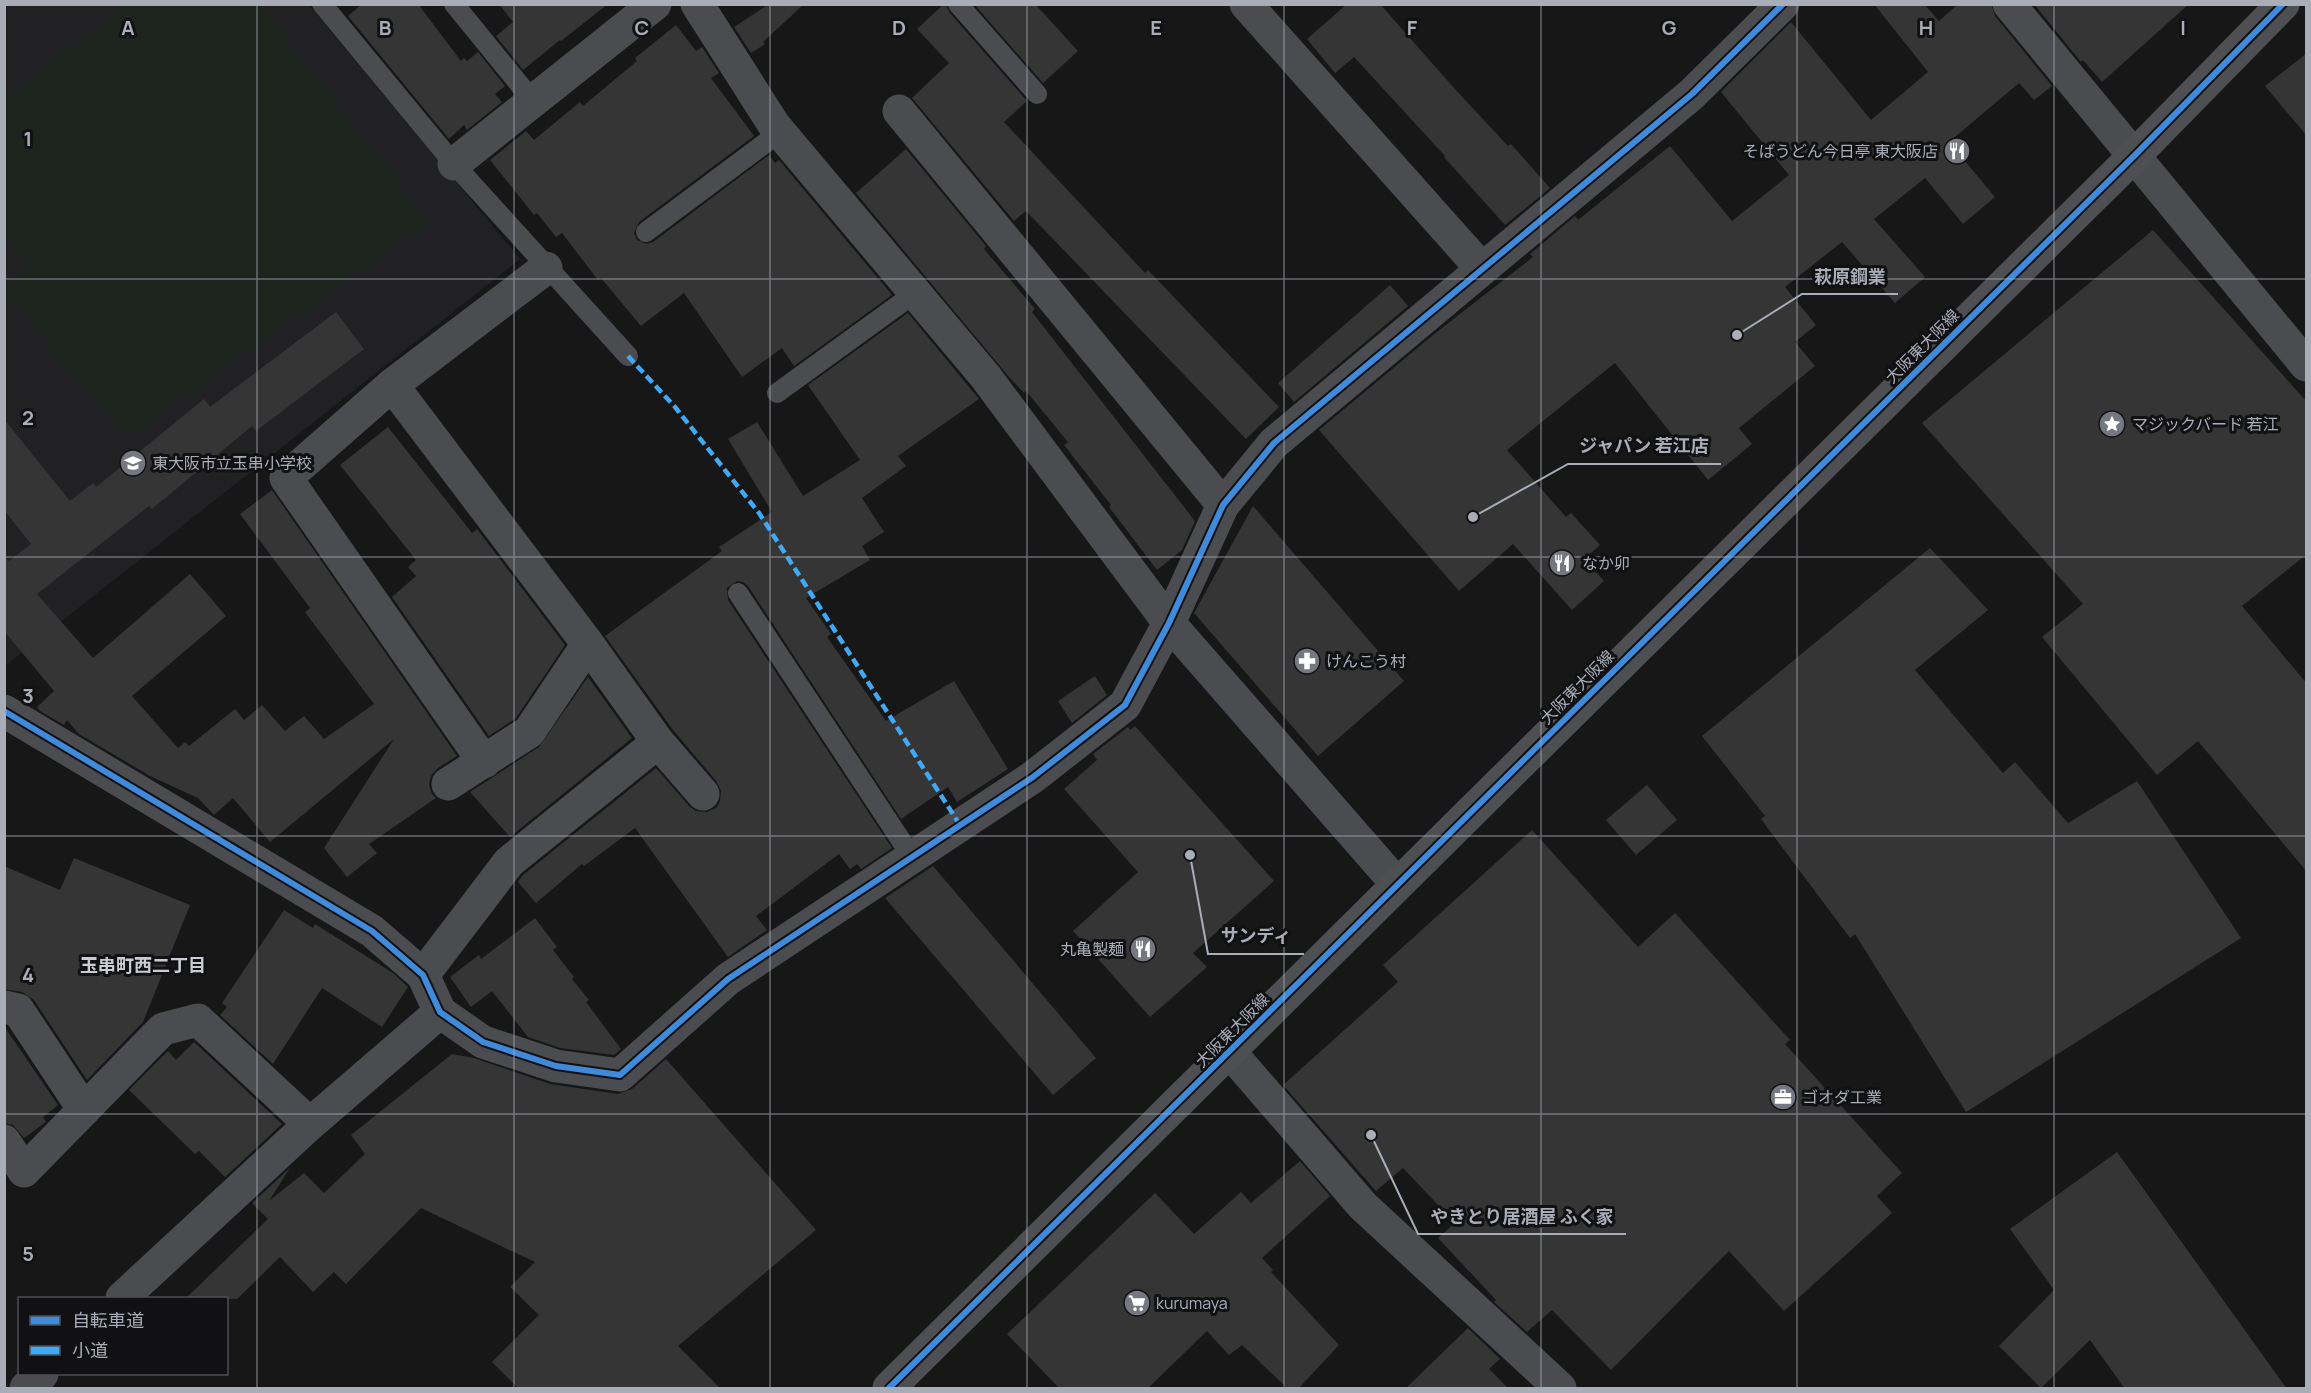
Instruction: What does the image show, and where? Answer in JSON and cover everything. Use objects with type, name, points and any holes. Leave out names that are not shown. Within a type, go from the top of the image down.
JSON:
[{"type":"main road","name":"大阪東大阪線","points":[[889,1389],[2134,155],[2283,4]]},
{"type":"street","points":[[454,164],[655,4]]},
{"type":"street","points":[[697,4],[780,132],[985,376],[1169,623],[1397,884]]},
{"type":"street","points":[[1246,4],[1482,269]]},
{"type":"street","points":[[4,711],[372,931],[423,975],[440,1012],[483,1042],[556,1066],[621,1075],[728,979],[1033,777],[1125,705],[1169,623],[1223,505],[1274,443],[1692,94],[1783,4]]},
{"type":"street","points":[[2009,4],[2307,365]]},
{"type":"street","points":[[899,111],[1223,505]]},
{"type":"street","points":[[484,762],[286,478],[393,385],[546,268]]},
{"type":"street","points":[[393,385],[588,644],[658,742],[703,794]]},
{"type":"street","points":[[448,784],[529,732],[588,644]]},
{"type":"street","points":[[423,975],[509,862],[658,742]]},
{"type":"street","points":[[4,1007],[18,1010],[84,1110]]},
{"type":"street","points":[[125,1297],[310,1124],[440,1012]]},
{"type":"street","points":[[4,1141],[24,1171],[163,1029],[198,1020],[310,1124]]},
{"type":"street","points":[[1230,1052],[1363,1206],[1560,1389]]},
{"type":"street","points":[[26,1389],[41,1375]]},
{"type":"lane","points":[[322,4],[454,164],[628,356]]},
{"type":"lane","points":[[454,4],[533,101]]},
{"type":"lane","points":[[958,4],[1037,94]]},
{"type":"lane","points":[[646,232],[780,132]]},
{"type":"lane","points":[[777,393],[915,293]]},
{"type":"lane","points":[[738,593],[912,857]]},
{"type":"shaded area","name":"東大阪市立玉串小学校","points":[[5,5],[309,5],[520,259],[5,666]]},
{"type":"shaded area","points":[[124,5],[260,5],[429,222],[126,439],[4,292],[5,287],[28,267],[5,234],[5,98]]},
{"type":"building","points":[[362,4],[418,4],[461,61],[464,58],[467,61],[478,52],[505,86],[495,94],[502,102],[467,130],[464,125],[449,139],[348,16]]},
{"type":"building","points":[[499,4],[608,4],[523,70],[496,36],[513,22]]},
{"type":"building","points":[[769,4],[804,4],[763,42],[765,44],[751,53],[734,27]]},
{"type":"building","points":[[944,4],[1027,101],[1004,122],[1145,273],[1148,270],[1279,407],[1246,439],[1026,211],[1014,221],[912,98],[949,63],[917,29]]},
{"type":"building","points":[[974,4],[1035,4],[1078,51],[1043,83]]},
{"type":"building","points":[[1347,4],[1380,4],[1454,88],[1508,146],[1511,144],[1550,188],[1505,225],[1354,57],[1335,73],[1307,39]]},
{"type":"building","points":[[1874,4],[1924,4],[1939,21],[1958,4],[1991,4],[1995,16],[2052,86],[2034,100],[2019,83],[1949,142],[1995,197],[1963,224],[1925,178],[1874,219],[1925,277],[1895,303],[1842,242],[1785,287],[1816,325],[1795,342],[1815,366],[1739,428],[1752,444],[1708,480],[1615,363],[1507,450],[1566,517],[1571,513],[1600,545],[1584,559],[1604,581],[1572,610],[1513,544],[1459,591],[1319,430],[1433,335],[1533,257],[1530,254],[1575,216],[1578,220],[1670,146],[1732,221],[1789,175],[1721,92],[1791,22],[1871,120],[1928,72]]},
{"type":"building","points":[[2034,4],[2189,4],[2102,82],[2083,60],[2081,62]]},
{"type":"building","points":[[676,25],[696,51],[702,47],[719,73],[711,78],[754,136],[639,222],[634,233],[637,240],[647,244],[653,242],[769,155],[775,163],[779,160],[892,295],[794,366],[782,348],[742,377],[684,293],[641,326],[601,278],[598,280],[562,233],[556,237],[537,213],[534,215],[490,160],[526,131],[534,140],[580,102],[583,106],[637,61],[635,58]]},
{"type":"building","points":[[2307,53],[2307,136],[2265,86]]},
{"type":"building","points":[[906,149],[986,246],[984,249],[1035,309],[1032,312],[1195,521],[1182,550],[1157,570],[1109,507],[1111,505],[1064,445],[1068,442],[1026,391],[1024,393],[1009,377],[856,193]]},
{"type":"building","points":[[2153,230],[2307,402],[2307,554],[2242,606],[2307,684],[2307,872],[2198,741],[2157,775],[2042,637],[2083,604],[1922,423]]},
{"type":"building","points":[[1390,285],[1408,306],[1294,402],[1278,383]]},
{"type":"building","points":[[336,312],[364,349],[256,431],[252,426],[152,509],[149,506],[37,594],[93,658],[190,574],[226,616],[132,696],[178,748],[185,742],[189,746],[235,709],[244,720],[262,705],[285,731],[304,716],[324,739],[374,704],[305,612],[310,608],[240,514],[272,490],[457,756],[438,768],[431,776],[429,785],[436,798],[369,844],[377,853],[347,877],[324,848],[394,739],[270,842],[233,798],[214,815],[198,798],[150,776],[79,734],[67,720],[64,725],[40,711],[37,707],[54,691],[4,631],[4,556],[9,561],[31,544],[4,510],[4,419],[70,501],[93,483],[96,487],[204,399],[210,407]]},
{"type":"building","points":[[908,313],[979,399],[898,456],[906,466],[862,498],[884,532],[862,546],[870,560],[806,598],[831,634],[827,637],[886,721],[954,681],[1008,769],[957,802],[948,787],[901,819],[748,586],[737,581],[727,588],[728,600],[892,848],[861,869],[857,864],[850,869],[839,854],[756,916],[767,930],[728,957],[635,828],[584,866],[582,864],[536,903],[518,882],[523,875],[656,768],[696,811],[707,812],[716,808],[720,801],[721,791],[717,782],[673,730],[605,636],[722,551],[719,547],[772,512],[728,439],[757,422],[803,496],[860,460],[808,385]]},
{"type":"building","points":[[388,427],[472,533],[477,529],[565,645],[516,718],[489,736],[392,597],[416,576],[408,567],[416,560],[340,465]]},
{"type":"building","points":[[1253,506],[1404,681],[1318,756],[1194,613]]},
{"type":"building","points":[[1930,548],[1988,610],[1915,670],[2003,773],[2015,762],[2068,823],[2137,781],[2241,938],[1966,1112],[1855,934],[1850,938],[1761,819],[1765,816],[1702,736]]},
{"type":"building","points":[[1095,676],[1107,695],[1072,723],[1058,701]]},
{"type":"building","points":[[588,677],[632,738],[510,837],[470,792],[539,747]]},
{"type":"building","points":[[1135,726],[1274,881],[1193,953],[1207,967],[1150,1017],[1073,931],[1138,872],[1064,789],[1097,760],[1093,754],[1128,727],[1130,730]]},
{"type":"building","points":[[1647,785],[1677,820],[1636,855],[1606,820]]},
{"type":"building","points":[[1532,830],[1638,947],[1675,913],[1790,1040],[1785,1044],[1902,1173],[1877,1196],[1892,1213],[1784,1311],[1729,1251],[1611,1370],[1552,1310],[1527,1332],[1494,1302],[1496,1300],[1438,1238],[1455,1223],[1403,1168],[1376,1191],[1283,1085],[1398,982],[1383,965]]},
{"type":"building","points":[[74,858],[190,905],[143,1022],[87,1080],[34,1000],[22,992],[4,989],[4,866],[60,890]]},
{"type":"building","points":[[933,866],[1096,1058],[1053,1095],[885,898]]},
{"type":"building","points":[[284,910],[313,928],[315,924],[393,973],[408,987],[382,1027],[322,988],[273,1064],[220,1015],[227,1007],[222,1003]]},
{"type":"building","points":[[535,918],[557,947],[553,950],[589,1000],[586,1002],[621,1049],[614,1055],[560,1048],[528,1037],[492,991],[471,1007],[450,977],[479,955],[481,959]]},
{"type":"building","points":[[4,1026],[58,1105],[43,1117],[46,1122],[24,1138],[13,1125],[4,1123]]},
{"type":"building","points":[[194,1042],[282,1124],[225,1177],[199,1151],[195,1154],[129,1090],[168,1051],[176,1060]]},
{"type":"building","points":[[452,1054],[474,1058],[550,1084],[618,1094],[632,1089],[666,1059],[816,1230],[678,1346],[721,1389],[519,1389],[492,1362],[539,1315],[510,1287],[535,1262],[421,1208],[346,1284],[334,1272],[313,1292],[280,1257],[237,1299],[187,1297],[268,1219],[252,1203],[290,1168],[269,1201],[304,1173],[324,1193],[365,1154],[351,1135]]},
{"type":"building","points":[[2117,1152],[2287,1389],[2125,1389],[2090,1340],[2041,1388],[1999,1346],[2054,1290],[2010,1229]]},
{"type":"building","points":[[1300,1161],[1330,1196],[1262,1258],[1273,1270],[1271,1272],[1339,1345],[1298,1389],[1288,1389],[1242,1345],[1229,1355],[1207,1331],[1147,1389],[1060,1389],[1007,1334],[1155,1193],[1194,1234],[1241,1192],[1251,1203]]},
{"type":"building","points":[[1468,1328],[1500,1359],[1489,1369],[1509,1389],[1405,1389]]},
{"type":"marked path","points":[[628,356],[675,407],[759,513],[960,825]]},
{"type":"cycle path","points":[[4,711],[372,931],[423,975],[440,1012],[483,1042],[556,1066],[620,1075],[728,979],[1033,777],[1125,705],[1169,623],[1223,505],[1274,443],[1692,94],[1783,4]]},
{"type":"cycle path","points":[[889,1388],[2135,155],[2283,4]]},
{"type":"place","name":"そばうどん今日亭 東大阪店","points":[[1957,151]]},
{"type":"place","name":"萩原鋼業","points":[[1737,335]]},
{"type":"place","name":"マジックバード 若江","points":[[2112,424]]},
{"type":"place","name":"東大阪市立玉串小学校","points":[[133,463]]},
{"type":"place","name":"ジャパン 若江店","points":[[1473,517]]},
{"type":"place","name":"なか卯","points":[[1562,563]]},
{"type":"place","name":"けんこう村","points":[[1307,661]]},
{"type":"place","name":"サンディ","points":[[1190,855]]},
{"type":"place","name":"丸亀製麺","points":[[1143,949]]},
{"type":"place","name":"ゴオダ工業","points":[[1783,1097]]},
{"type":"place","name":"やきとり居酒屋 ふく家","points":[[1371,1135]]},
{"type":"place","name":"kurumaya","points":[[1137,1303]]},
{"type":"district","name":"玉串町西二丁目","points":[[143,966]]}]
